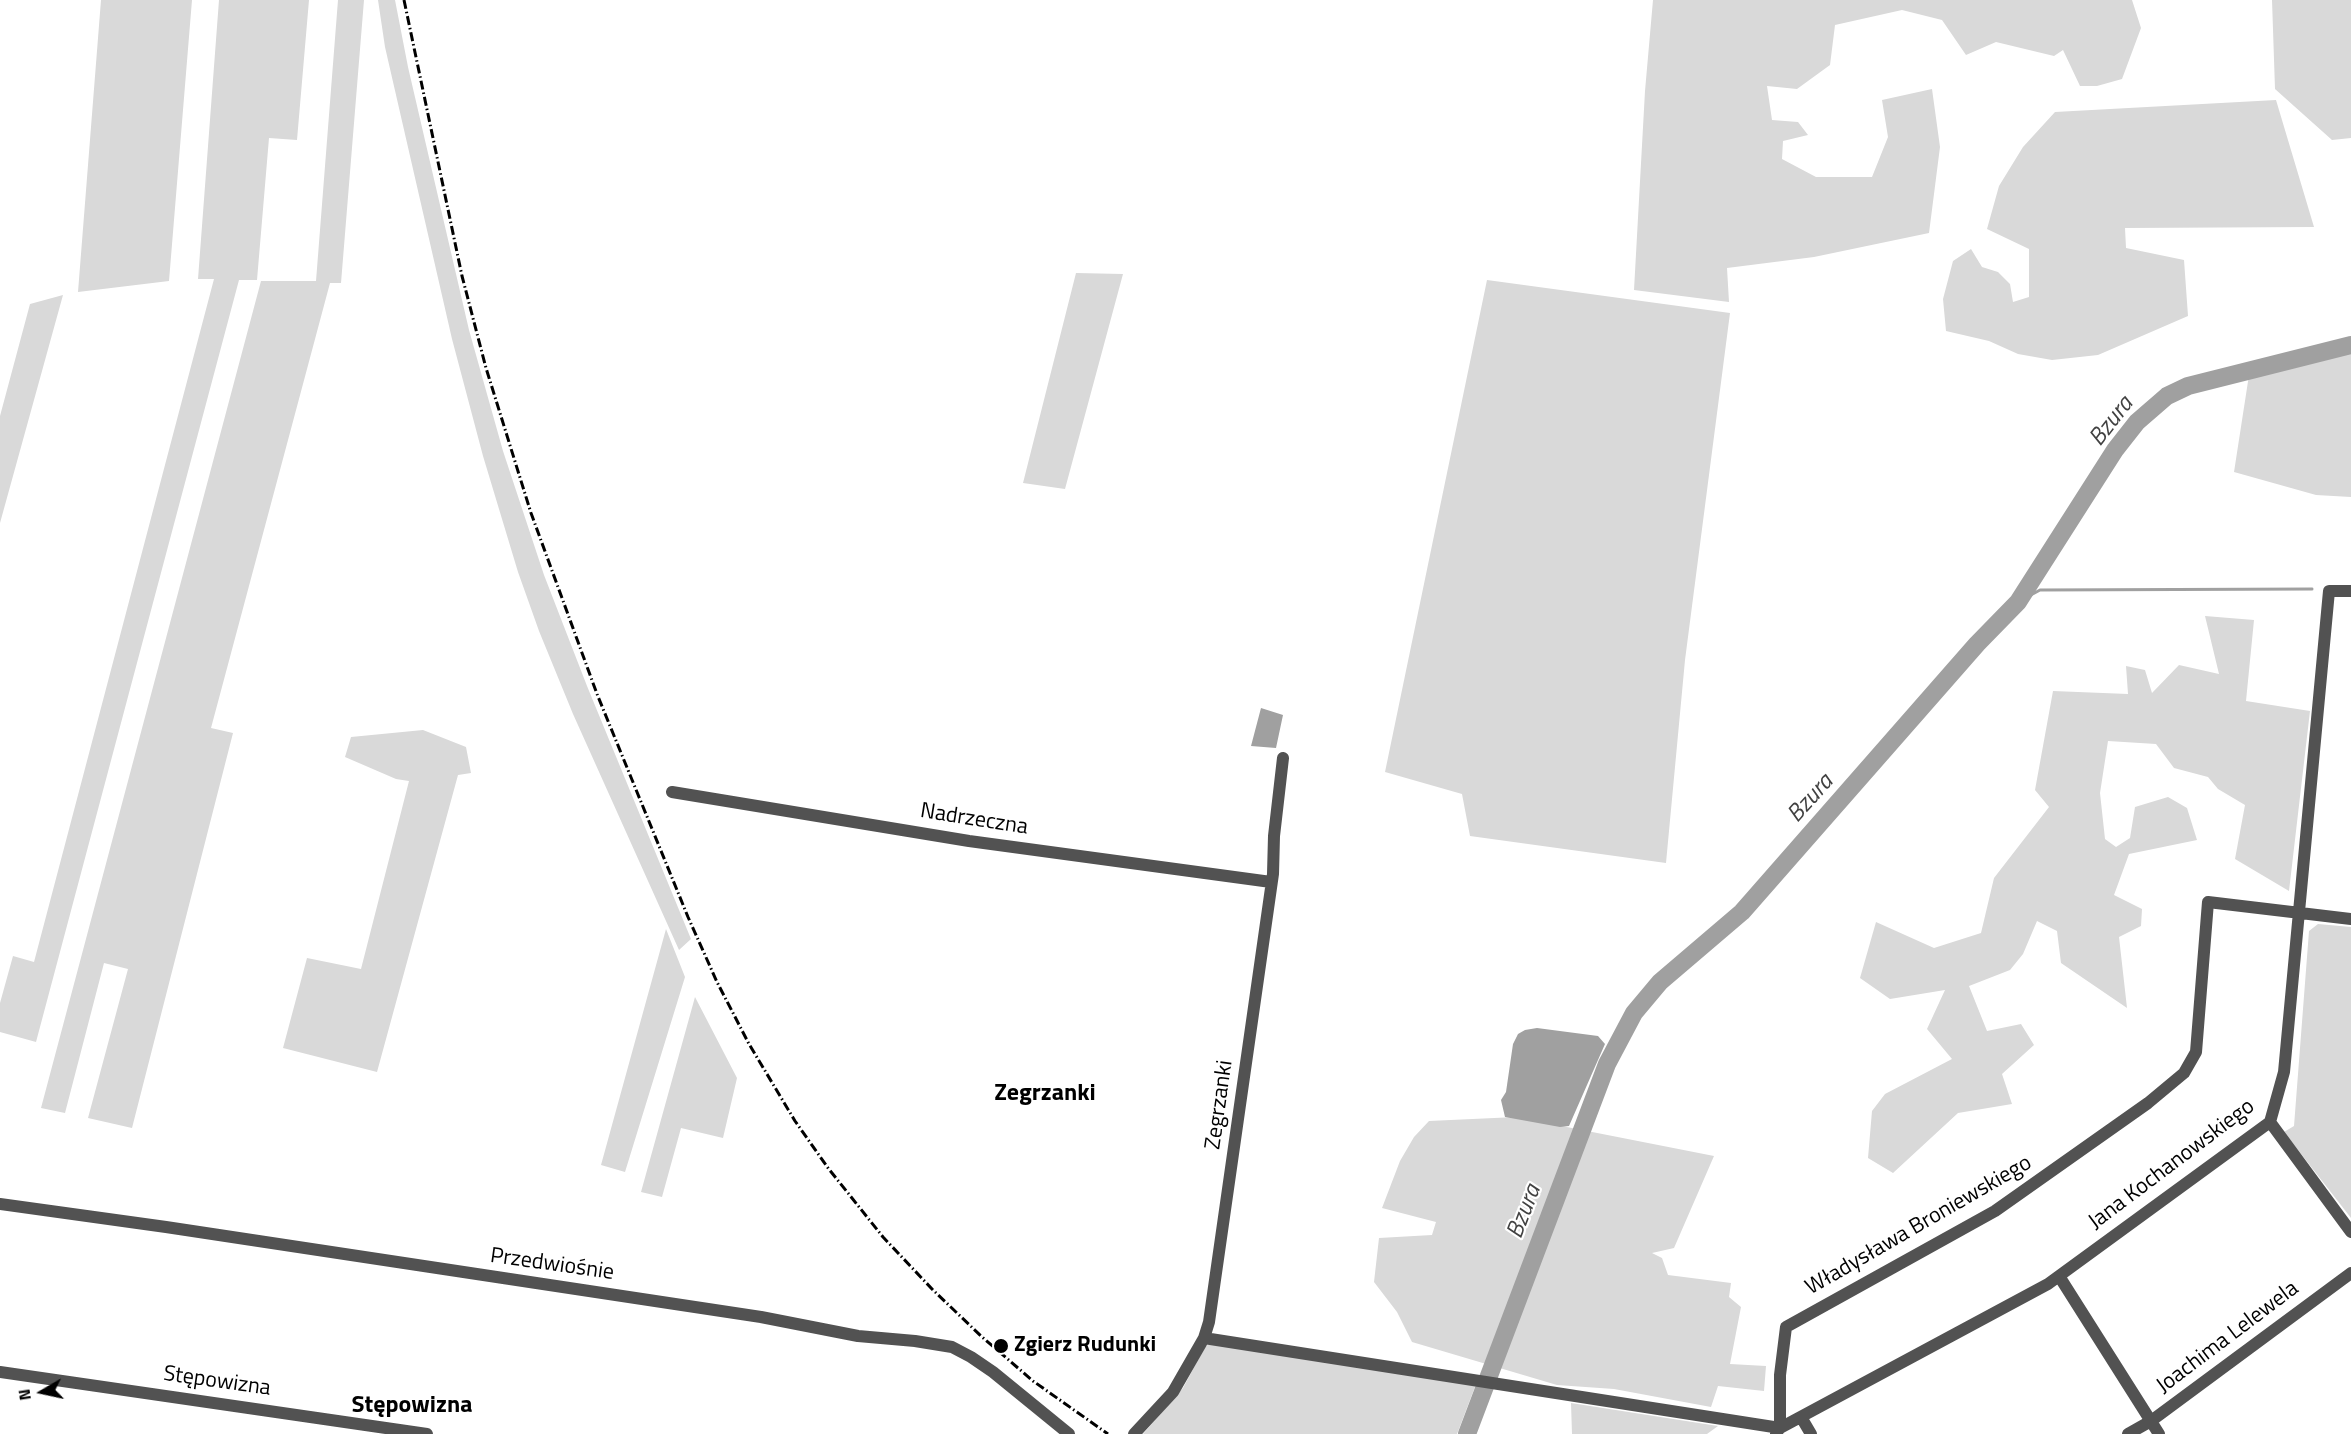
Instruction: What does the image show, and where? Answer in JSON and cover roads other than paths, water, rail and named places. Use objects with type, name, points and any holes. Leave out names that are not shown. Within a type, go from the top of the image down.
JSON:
[{"type":"street","name":"Jana Kochanowskiego","points":[[1778,1431],[2048,1284],[2270,1122],[2284,1072],[2329,591],[2351,591]]},
{"type":"street","name":"Zegrzanki","points":[[1134,1434],[1173,1392],[1204,1338],[1211,1313],[1271,882],[1274,828],[1283,758]]},
{"type":"street","name":"Nadrzeczna","points":[[672,792],[969,841],[1271,882]]},
{"type":"street","name":"Władysława Broniewskiego","points":[[1778,1431],[1780,1375],[1786,1327],[1995,1211],[2148,1103],[2184,1073],[2196,1052],[2208,902],[2351,919]]},
{"type":"street","points":[[2270,1122],[2351,1232]]},
{"type":"street","name":"Przedwiośnie","points":[[0,1204],[761,1317],[858,1336],[952,1347],[987,1368],[1069,1434]]},
{"type":"street","name":"Joachima Lelewela","points":[[2128,1434],[2151,1421],[2351,1273]]},
{"type":"street","points":[[2059,1276],[2159,1434]]},
{"type":"street","points":[[1204,1338],[1778,1431]]},
{"type":"street","name":"Stępowizna","points":[[0,1372],[427,1434]]},
{"type":"street","points":[[1801,1417],[1810,1434]]},
{"type":"waterway","name":"Bzura","points":[[1467,1434],[1607,1064],[1634,1013],[1660,982],[1742,912],[1977,644],[2018,602],[2115,450],[2137,422],[2167,396],[2188,386],[2351,345]]},
{"type":"waterway","points":[[2018,602],[2040,590],[2312,589]]},
{"type":"railway","points":[[404,0],[462,276],[486,368],[531,513],[597,694],[717,982],[749,1044],[795,1121],[828,1168],[883,1237],[981,1336],[1033,1381],[1108,1434]]},
{"type":"place","name":"Zgierz Rudunki","points":[[1001,1346]]},
{"type":"district","name":"Zegrzanki","points":[[1045,1094]]},
{"type":"district","name":"Stępowizna","points":[[412,1406]]}]
